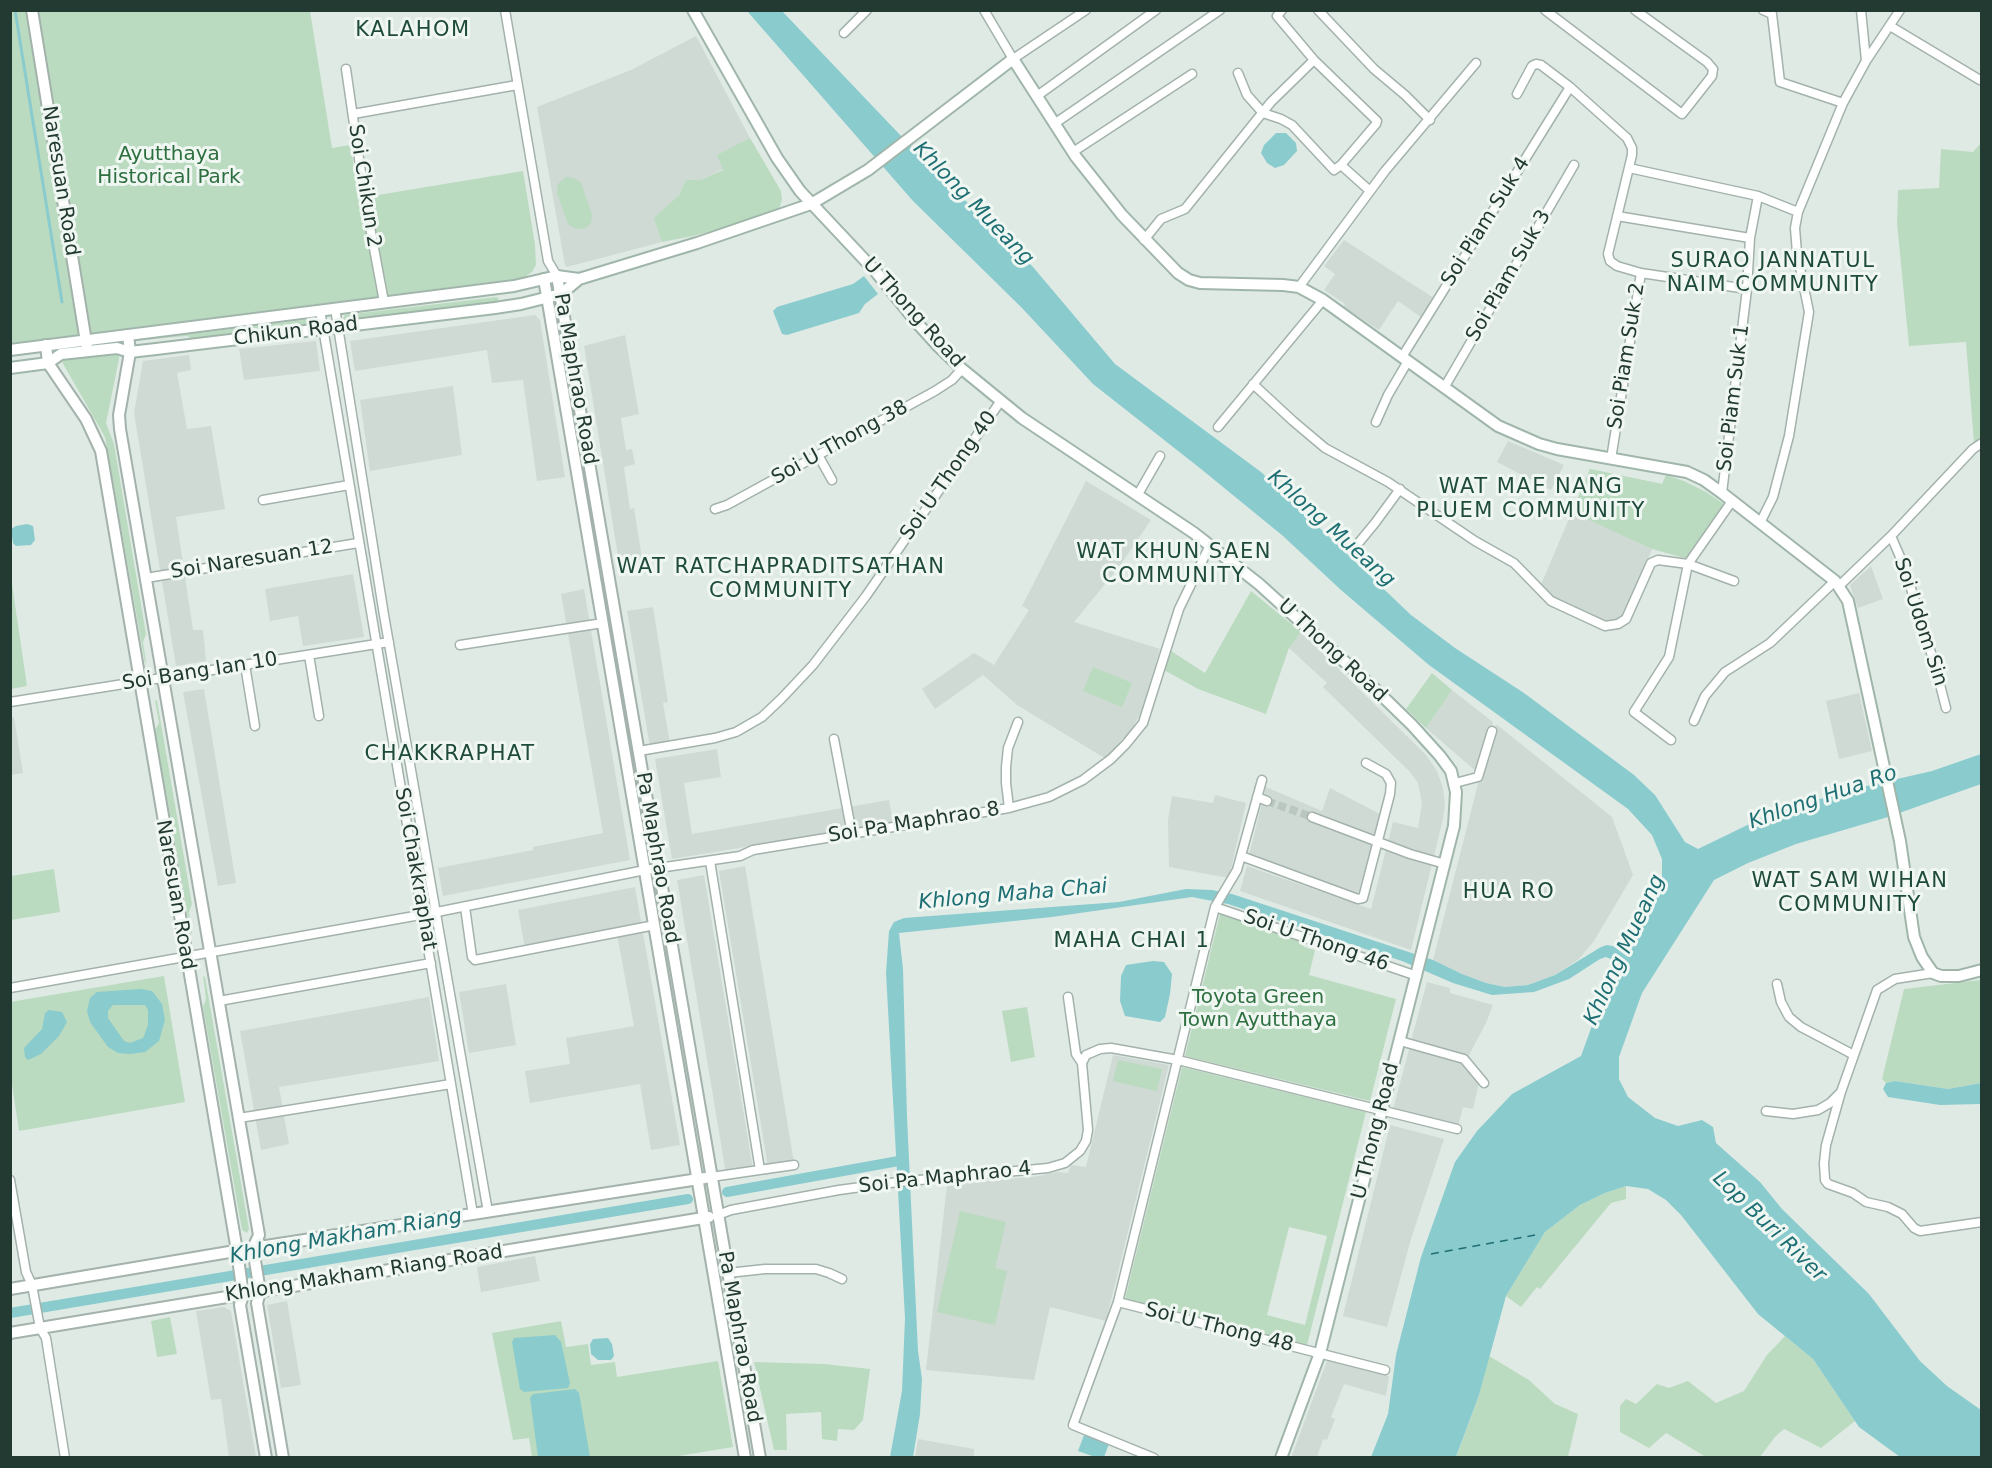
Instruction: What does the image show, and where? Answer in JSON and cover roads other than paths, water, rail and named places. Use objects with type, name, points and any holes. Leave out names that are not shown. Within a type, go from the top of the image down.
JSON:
[{"type":"street","name":"Naresuan Road","points":[[32,10],[87,346]]},
{"type":"street","name":"Pa Maphrao Road","points":[[505,10],[548,261],[557,276],[561,294],[760,1458]]},
{"type":"street","name":"U Thong Road","points":[[693,10],[777,158],[811,204],[843,234],[918,324],[962,369],[1000,402],[1058,444],[1210,545],[1259,584],[1384,698],[1440,756],[1451,771],[1457,803],[1445,864],[1320,1353],[1281,1458]]},
{"type":"street","points":[[844,33],[867,10]]},
{"type":"street","points":[[984,10],[1072,152],[1122,215],[1178,273],[1190,280],[1216,285],[1299,287],[1323,300],[1506,430],[1539,444],[1688,472],[1704,480],[1837,583],[1848,601],[1882,752],[1900,841],[1914,937],[1922,957],[1933,973]]},
{"type":"street","points":[[1013,59],[1086,10]]},
{"type":"street","points":[[1037,96],[1156,10]]},
{"type":"street","points":[[1054,124],[1220,10]]},
{"type":"street","points":[[1238,73],[1247,94],[1263,113],[1292,125],[1335,170],[1376,124],[1377,121],[1314,60],[1277,16],[1282,10]]},
{"type":"street","points":[[1318,10],[1374,69],[1430,120]]},
{"type":"street","points":[[1545,10],[1682,114],[1712,76],[1713,69],[1707,62],[1635,10]]},
{"type":"street","points":[[1861,10],[1866,61]]},
{"type":"street","points":[[1760,523],[1773,497],[1789,436],[1809,312],[1797,253],[1795,228],[1798,212],[1843,103],[1866,61],[1900,10]]},
{"type":"street","points":[[1769,12],[1780,82],[1843,103]]},
{"type":"street","points":[[1890,26],[1980,80]]},
{"type":"street","name":"Chikun Road","points":[[10,350],[46,345],[117,348],[130,352],[495,308],[548,298],[561,294],[579,279],[718,236],[811,204],[868,170],[1013,59]]},
{"type":"street","points":[[1144,240],[1161,219],[1185,209],[1287,85],[1314,60]]},
{"type":"street","points":[[1299,287],[1370,191],[1476,63]]},
{"type":"street","name":"Soi Piam Suk 2","points":[[1517,94],[1532,66],[1541,65],[1570,87],[1627,138],[1632,148],[1608,254],[1610,261],[1617,266],[1641,273],[1611,459]]},
{"type":"street","name":"Soi Chikun 2","points":[[346,69],[365,200],[384,302]]},
{"type":"street","points":[[1072,152],[1192,74]]},
{"type":"street","points":[[353,114],[517,85]]},
{"type":"street","name":"Soi Piam Suk 4","points":[[1376,422],[1405,359],[1570,87]]},
{"type":"street","points":[[1341,165],[1370,191]]},
{"type":"street","name":"Soi Piam Suk 3","points":[[1444,388],[1574,165]]},
{"type":"street","points":[[1629,168],[1758,196],[1798,212]]},
{"type":"street","name":"Soi Piam Suk 1","points":[[1722,493],[1747,290],[1750,238],[1758,196]]},
{"type":"street","points":[[1617,216],[1750,238]]},
{"type":"street","name":"Pa Maphrao Road","points":[[548,261],[544,279],[745,1458]]},
{"type":"street","points":[[1641,273],[1747,290]]},
{"type":"street","name":"Chikun Road","points":[[10,368],[48,363],[61,354],[128,335],[519,285],[557,276],[579,279]]},
{"type":"street","points":[[1218,427],[1323,300]]},
{"type":"street","name":"Soi Chakkraphat","points":[[335,309],[389,642],[488,1212]]},
{"type":"street","name":"Soi Chakkraphat","points":[[320,310],[473,1214]]},
{"type":"street","name":"Naresuan Road","points":[[128,335],[130,352],[119,414],[120,429],[259,1235],[254,1253],[259,1287],[257,1303],[283,1458]]},
{"type":"street","name":"Naresuan Road","points":[[46,345],[48,363],[86,419],[101,451],[237,1256],[242,1289],[240,1305],[266,1458]]},
{"type":"street","name":"Soi U Thong 38","points":[[715,509],[727,505],[935,391],[952,380],[962,369]]},
{"type":"street","points":[[1253,384],[1325,448],[1400,489],[1475,541],[1514,563],[1551,601],[1605,626],[1618,624],[1626,619],[1651,563],[1658,560],[1688,564],[1734,580]]},
{"type":"street","name":"Soi U Thong 40","points":[[639,750],[715,738],[736,732],[762,717],[813,665],[866,596],[1000,402]]},
{"type":"street","points":[[1694,721],[1705,696],[1725,672],[1770,643],[1891,536],[1973,449],[1982,443]]},
{"type":"street","points":[[344,455],[359,453]]},
{"type":"street","points":[[818,455],[832,480]]},
{"type":"street","points":[[1137,496],[1161,456]]},
{"type":"street","points":[[262,500],[349,485]]},
{"type":"street","points":[[1356,546],[1400,489]]},
{"type":"street","points":[[1671,740],[1634,712],[1669,657],[1688,564],[1732,501]]},
{"type":"street","name":"Soi Udom Sin","points":[[1891,536],[1904,566],[1946,708]]},
{"type":"street","name":"Soi Naresuan 12","points":[[146,578],[358,543]]},
{"type":"street","name":"Soi Pa Maphrao 8","points":[[10,988],[422,915],[645,870],[740,856],[753,850],[1009,808],[1049,797],[1083,780],[1126,744],[1143,723],[1179,609],[1210,545]]},
{"type":"street","points":[[460,645],[603,623]]},
{"type":"street","name":"Soi Bang Ian 10","points":[[10,702],[389,642]]},
{"type":"street","points":[[309,655],[319,716]]},
{"type":"street","points":[[245,665],[255,726]]},
{"type":"street","points":[[1009,808],[1006,767],[1008,748],[1018,722]]},
{"type":"street","points":[[1455,783],[1478,777],[1492,731]]},
{"type":"street","points":[[834,739],[852,834]]},
{"type":"street","points":[[1241,856],[1361,899],[1378,842],[1391,783],[1386,774],[1366,763]]},
{"type":"street","points":[[1154,1458],[1073,1425],[1118,1302],[1217,905],[1237,870],[1262,780]]},
{"type":"street","points":[[1257,797],[1267,801]]},
{"type":"street","points":[[1312,817],[1410,854],[1445,864]]},
{"type":"street","points":[[407,826],[422,824]]},
{"type":"street","points":[[710,861],[760,1170]]},
{"type":"street","name":"Soi U Thong 46","points":[[1217,905],[1418,972]]},
{"type":"street","points":[[465,906],[472,957],[475,960],[655,925]]},
{"type":"street","points":[[219,1001],[430,963]]},
{"type":"street","points":[[1982,970],[1959,976],[1941,976],[1933,973],[1895,979],[1877,990],[1841,1092],[1826,1145],[1824,1163],[1825,1180],[1828,1184],[1853,1193],[1866,1202],[1895,1210],[1920,1231],[1982,1222]]},
{"type":"street","points":[[1777,984],[1781,1002],[1789,1017],[1801,1027],[1854,1055]]},
{"type":"street","name":"Soi Pa Maphrao 4","points":[[718,1215],[785,1198],[898,1182],[1048,1168],[1072,1159],[1086,1142],[1088,1130],[1082,1063],[1077,1054],[1068,997]]},
{"type":"street","points":[[444,1043],[459,1041]]},
{"type":"street","points":[[1400,1041],[1464,1059],[1484,1083]]},
{"type":"street","points":[[1082,1063],[1086,1055],[1093,1050],[1111,1048],[1178,1060],[1457,1129]]},
{"type":"street","points":[[239,1118],[451,1084]]},
{"type":"street","points":[[1766,1111],[1793,1114],[1818,1110],[1830,1104],[1841,1092]]},
{"type":"street","points":[[461,1144],[476,1142]]},
{"type":"street","points":[[10,1289],[33,1291],[473,1214],[794,1165]]},
{"type":"street","points":[[10,1180],[14,1221],[39,1323],[46,1338],[65,1458]]},
{"type":"street","name":"Khlong Makham Riang Road","points":[[10,1333],[39,1323],[242,1289],[718,1215]]},
{"type":"street","points":[[728,1274],[765,1269],[816,1269],[842,1279]]},
{"type":"street","name":"Soi U Thong 48","points":[[1118,1302],[1385,1370]]},
{"type":"street","points":[[729,1368],[743,1365]]},
{"type":"water","points":[[747,11],[782,11],[923,159],[1033,267],[1115,364],[1261,472],[1411,615],[1455,648],[1524,693],[1634,775],[1655,795],[1685,842],[1698,849],[1768,815],[1849,790],[1932,771],[1981,754],[1981,784],[1888,817],[1796,844],[1748,863],[1714,880],[1642,993],[1619,1057],[1619,1079],[1628,1097],[1655,1118],[1678,1126],[1702,1120],[1713,1127],[1716,1143],[1760,1182],[1782,1209],[1869,1294],[1920,1361],[1947,1386],[1981,1410],[1981,1457],[1900,1457],[1859,1427],[1813,1359],[1758,1314],[1681,1215],[1666,1200],[1648,1189],[1626,1186],[1580,1205],[1545,1232],[1506,1296],[1479,1395],[1456,1457],[1371,1457],[1388,1414],[1396,1355],[1421,1257],[1455,1162],[1477,1131],[1512,1094],[1581,1056],[1610,976],[1613,960],[1606,957],[1600,959],[1569,979],[1534,992],[1492,995],[1453,983],[1402,961],[1228,904],[1192,897],[1052,917],[899,933],[903,969],[907,1117],[918,1351],[922,1379],[920,1414],[913,1457],[890,1457],[902,1391],[905,1318],[886,973],[889,931],[894,922],[904,918],[1119,902],[1186,889],[1212,890],[1232,894],[1433,960],[1486,983],[1505,987],[1528,985],[1555,975],[1601,947],[1607,945],[1618,947],[1662,879],[1662,859],[1652,835],[1628,809],[1429,665],[1341,590],[1283,536],[1093,384],[1022,308],[913,201]]},
{"type":"water","points":[[1276,133],[1286,133],[1296,143],[1297,151],[1284,165],[1275,168],[1267,163],[1261,153],[1264,145]]},
{"type":"water","points":[[864,276],[878,294],[865,304],[859,313],[787,335],[782,334],[773,311],[777,307],[853,284]]},
{"type":"water","points":[[27,524],[33,526],[35,540],[31,545],[16,546],[13,543],[11,529]]},
{"type":"water","points":[[1153,961],[1164,962],[1172,974],[1165,1017],[1160,1022],[1125,1016],[1120,1001],[1121,976],[1126,965]]},
{"type":"water","points":[[141,989],[152,991],[162,1004],[165,1020],[159,1041],[145,1052],[131,1054],[118,1053],[108,1047],[90,1022],[87,1011],[90,998],[97,992]],"holes":[[[113,1005],[145,1005],[148,1010],[148,1025],[143,1038],[130,1043],[124,1041],[108,1018],[108,1011]]]},
{"type":"water","points":[[49,1010],[62,1012],[67,1022],[59,1036],[41,1054],[28,1060],[25,1057],[24,1048],[42,1029],[45,1013]]},
{"type":"water","points":[[1895,1081],[1948,1089],[1981,1083],[1981,1104],[1940,1105],[1888,1097],[1883,1089],[1886,1083]]},
{"type":"water","points":[[555,1335],[561,1342],[570,1383],[568,1388],[524,1392],[520,1389],[512,1342],[514,1338]]},
{"type":"water","points":[[608,1338],[612,1344],[614,1356],[611,1360],[598,1360],[591,1354],[590,1344],[593,1339]]},
{"type":"water","points":[[575,1389],[579,1393],[590,1457],[538,1457],[530,1398],[533,1394]]},
{"type":"water","points":[[1084,1435],[1109,1444],[1104,1457],[1095,1457],[1078,1451]]},
{"type":"waterway","points":[[15,10],[62,302]]},
{"type":"waterway","name":"Khlong Makham Riang","points":[[727,1192],[904,1160]]},
{"type":"waterway","name":"Khlong Makham Riang","points":[[10,1313],[688,1199]]},
{"type":"tunnel","points":[[1267,801],[1312,817]]},
{"type":"district","name":"KALAHOM","points":[[413,31]]},
{"type":"district","name":"SURAO JANNATUL NAIM COMMUNITY","points":[[1773,274]]},
{"type":"district","name":"WAT MAE NANG PLUEM COMMUNITY","points":[[1531,500]]},
{"type":"district","name":"WAT KHUN SAEN COMMUNITY","points":[[1174,565]]},
{"type":"district","name":"WAT RATCHAPRADITSATHAN COMMUNITY","points":[[781,580]]},
{"type":"district","name":"CHAKKRAPHAT","points":[[450,755]]},
{"type":"district","name":"HUA RO","points":[[1509,893]]},
{"type":"district","name":"WAT SAM WIHAN COMMUNITY","points":[[1850,894]]},
{"type":"district","name":"MAHA CHAI 1","points":[[1132,942]]},
{"type":"park label","name":"Ayutthaya Historical Park","points":[[169,166]]},
{"type":"park label","name":"Toyota Green Town Ayutthaya","points":[[1258,1010]]},
{"type":"water label","name":"Khlong Mueang","points":[[973,204]]},
{"type":"water label","name":"Khlong Mueang","points":[[1331,529]]},
{"type":"water label","name":"Khlong Hua Ro","points":[[1823,798]]},
{"type":"water label","name":"Khlong Maha Chai","points":[[1013,895]]},
{"type":"water label","name":"Khlong Mueang","points":[[1625,950]]},
{"type":"water label","name":"Lop Buri River","points":[[1769,1227]]}]
